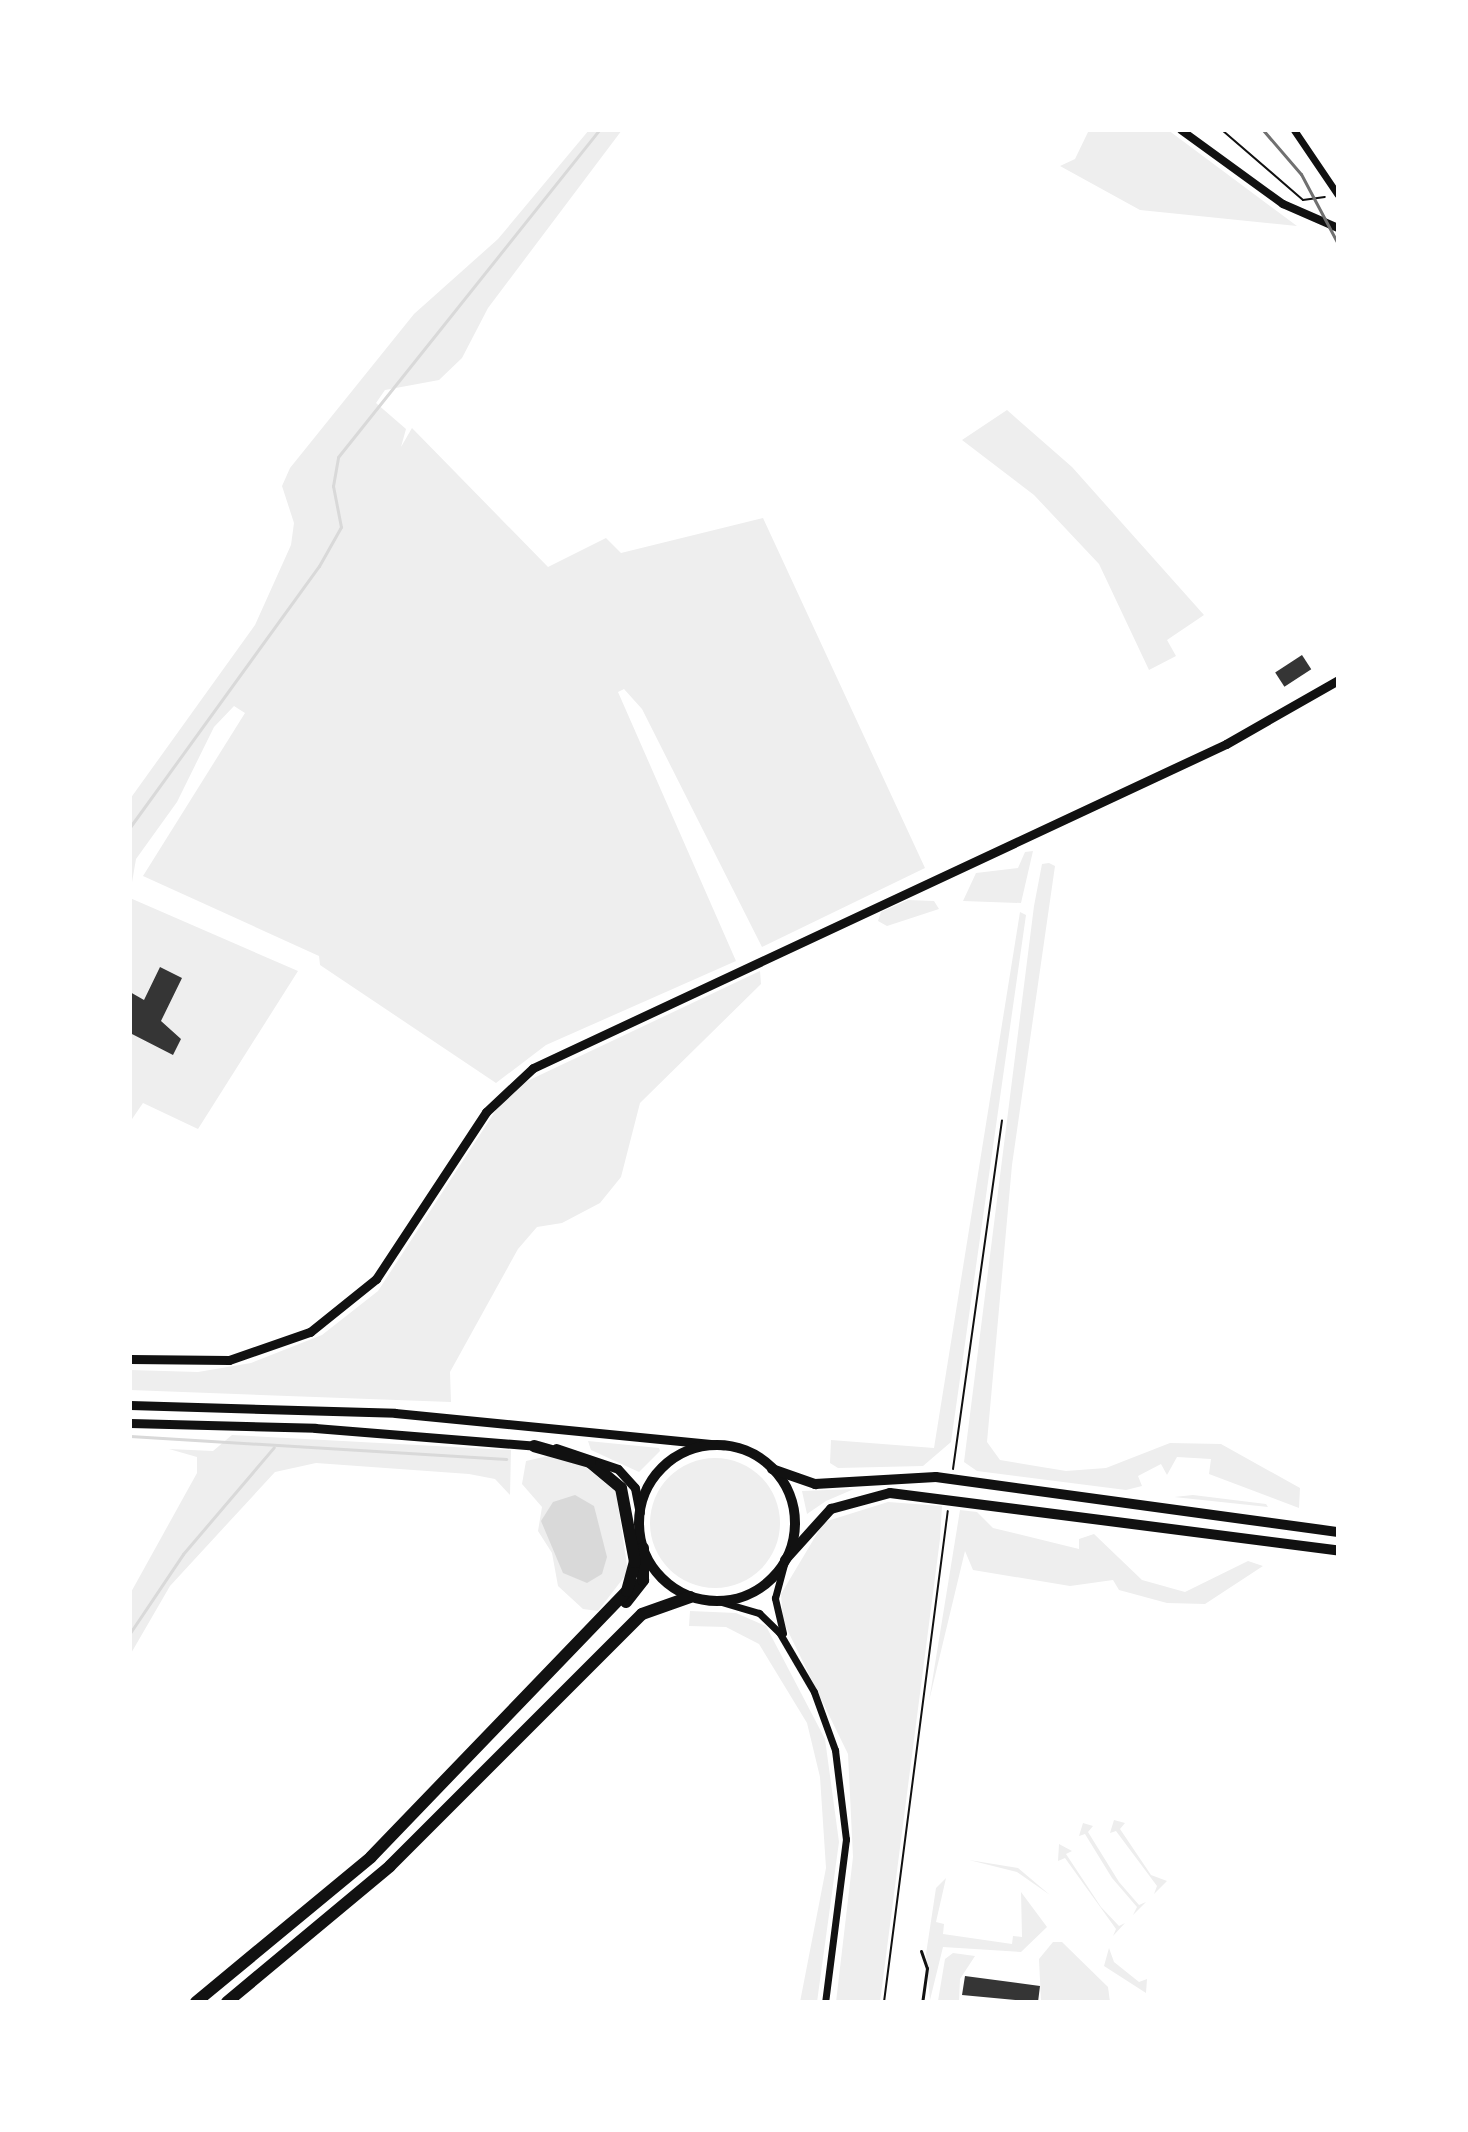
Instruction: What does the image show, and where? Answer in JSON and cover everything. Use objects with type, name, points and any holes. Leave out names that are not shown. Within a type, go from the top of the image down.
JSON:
[{"type":"highway","points":[[534,1446],[603,1468],[627,1502],[634,1574],[599,1627]]},
{"type":"highway","points":[[196,2002],[371,1857],[599,1627],[643,1580],[643,1548]]},
{"type":"highway","points":[[227,2002],[390,1866],[642,1614],[690,1597]]},
{"type":"main road","points":[[130,1359],[229,1360],[310,1332],[376,1279],[486,1112],[525,1073],[1182,765],[1338,680]]},
{"type":"main road","points":[[130,1405],[395,1413],[723,1445],[804,1483],[907,1474],[1338,1532]]},
{"type":"main road","points":[[130,1423],[315,1428],[534,1446],[611,1464],[635,1488],[643,1548],[664,1581],[690,1597],[718,1601],[755,1591],[825,1513],[890,1493],[1338,1550]]},
{"type":"main road","points":[[640,1513],[665,1465],[692,1449],[723,1445]]},
{"type":"main road","points":[[772,1469],[793,1510],[785,1560]]},
{"type":"street","points":[[1181,130],[1283,204],[1338,228]]},
{"type":"street","points":[[1294,130],[1334,195]]},
{"type":"street","points":[[785,1560],[775,1605],[786,1642],[823,1714],[844,1799],[845,1859],[827,2001]]},
{"type":"street","points":[[718,1601],[759,1613],[786,1642]]},
{"type":"lane","points":[[921,1951],[927,1968],[922,2002]]},
{"type":"path","points":[[1222,130],[1303,200],[1334,195]]},
{"type":"path","points":[[958,1438],[1002,1120]]},
{"type":"path","points":[[884,2002],[944,1539]]},
{"type":"shaded area","points":[[589,130],[622,130],[488,308],[462,358],[439,380],[385,390],[376,403],[406,429],[401,447],[412,428],[548,567],[606,538],[621,553],[763,518],[925,868],[762,947],[642,709],[624,689],[618,692],[736,961],[546,1045],[496,1083],[320,965],[319,956],[143,876],[245,713],[234,706],[214,727],[177,802],[136,859],[130,894],[130,799],[255,625],[291,545],[294,523],[282,486],[290,468],[414,314],[498,239]]},
{"type":"shaded area","points":[[1089,130],[1168,130],[1297,226],[1140,210],[1060,166],[1075,159]]},
{"type":"shaded area","points":[[1007,410],[1072,467],[1204,615],[1167,640],[1176,656],[1149,670],[1099,564],[1034,495],[962,440]]},
{"type":"shaded area","points":[[1033,851],[1021,903],[963,901],[976,873],[1018,868],[1025,852]]},
{"type":"shaded area","points":[[1042,864],[1055,866],[1012,1165],[987,1442],[1000,1460],[1066,1471],[1106,1468],[1170,1443],[1221,1444],[1300,1488],[1299,1508],[1209,1474],[1211,1459],[1177,1457],[1167,1475],[1161,1464],[1138,1476],[1142,1486],[1126,1490],[977,1471],[964,1462],[1034,906]]},
{"type":"shaded area","points":[[130,898],[298,971],[198,1129],[143,1103],[130,1122]]},
{"type":"shaded area","points":[[908,900],[934,901],[939,909],[887,926],[878,921],[881,912]]},
{"type":"shaded area","points":[[1020,912],[1026,915],[951,1442],[923,1466],[838,1468],[830,1463],[831,1440],[934,1448]]},
{"type":"shaded area","points":[[760,971],[761,984],[640,1103],[621,1177],[600,1203],[562,1223],[537,1227],[518,1249],[450,1372],[451,1402],[130,1390],[130,1370],[198,1372],[251,1363],[322,1335],[378,1291],[498,1107],[521,1084]]},
{"type":"shaded area","points":[[232,1435],[511,1450],[510,1495],[495,1479],[469,1474],[316,1463],[275,1472],[170,1586],[130,1655],[130,1594],[197,1473],[197,1457],[169,1449],[213,1451]]},
{"type":"shaded area","points":[[588,1441],[659,1448],[660,1451],[639,1472],[591,1450]]},
{"type":"shaded area","points":[[548,1456],[581,1463],[616,1492],[628,1572],[598,1611],[583,1609],[558,1586],[552,1553],[538,1531],[542,1507],[522,1484],[526,1461]]},
{"type":"shaded area","points":[[715,1458],[740,1463],[761,1477],[775,1498],[780,1523],[775,1548],[761,1569],[740,1583],[715,1588],[690,1583],[669,1569],[655,1548],[650,1523],[655,1498],[669,1477],[690,1463]]},
{"type":"shaded area","points":[[854,1489],[826,1501],[807,1514],[802,1491]]},
{"type":"shaded area","points":[[575,1495],[594,1506],[607,1557],[602,1574],[587,1583],[563,1573],[541,1521],[553,1502]]},
{"type":"shaded area","points":[[1193,1495],[1266,1504],[1268,1507],[1174,1497]]},
{"type":"shaded area","points":[[888,1502],[942,1506],[940,1539],[880,2002],[836,2002],[853,1857],[848,1754],[783,1621],[781,1594],[824,1522]]},
{"type":"shaded area","points":[[960,1510],[977,1512],[993,1528],[1079,1549],[1079,1539],[1094,1534],[1142,1580],[1185,1592],[1248,1561],[1263,1566],[1205,1604],[1167,1603],[1119,1590],[1113,1580],[1070,1586],[973,1570],[965,1551],[929,1701]]},
{"type":"shaded area","points":[[690,1611],[736,1613],[766,1626],[825,1739],[839,1842],[817,2002],[800,2002],[826,1868],[820,1777],[807,1723],[759,1644],[726,1627],[689,1626]]},
{"type":"shaded area","points":[[1114,1820],[1125,1823],[1120,1829],[1151,1875],[1167,1881],[1154,1894],[1157,1886],[1116,1831],[1110,1833]]},
{"type":"shaded area","points":[[1083,1823],[1093,1826],[1088,1832],[1119,1882],[1139,1905],[1146,1902],[1133,1915],[1137,1907],[1112,1878],[1085,1834],[1079,1836]]},
{"type":"shaded area","points":[[1059,1844],[1072,1851],[1066,1854],[1101,1907],[1119,1926],[1125,1923],[1113,1936],[1116,1929],[1065,1858],[1058,1861]]},
{"type":"shaded area","points":[[969,1860],[1018,1868],[1050,1895],[1017,1872]]},
{"type":"shaded area","points":[[946,1878],[936,1922],[944,1924],[943,1934],[1012,1944],[1013,1936],[1022,1937],[1021,1892],[1047,1927],[1021,1952],[943,1947],[930,2000],[926,1954],[936,1888]]},
{"type":"shaded area","points":[[1053,1942],[1062,1942],[1108,1987],[1110,2002],[1041,2002],[1039,1959]]},
{"type":"shaded area","points":[[1109,1948],[1114,1962],[1139,1982],[1147,1979],[1146,1993],[1104,1966]]},
{"type":"shaded area","points":[[953,1953],[975,1956],[960,1979],[959,2002],[938,2001],[945,1959]]},
{"type":"building","points":[[1302,655],[1311,669],[1284,687],[1275,672]]},
{"type":"building","points":[[160,967],[182,978],[161,1021],[181,1039],[173,1055],[130,1033],[130,992],[144,1000]]},
{"type":"building","points":[[965,1976],[1040,1986],[1038,2002],[962,1995]]},
{"type":"waterway","points":[[130,827],[319,566],[341,527],[333,486],[338,457],[599,130]]},
{"type":"waterway","points":[[130,1436],[506,1459]]},
{"type":"waterway","points":[[130,1633],[183,1554],[274,1447]]},
{"type":"railway","points":[[1263,130],[1301,174],[1338,244]]}]
